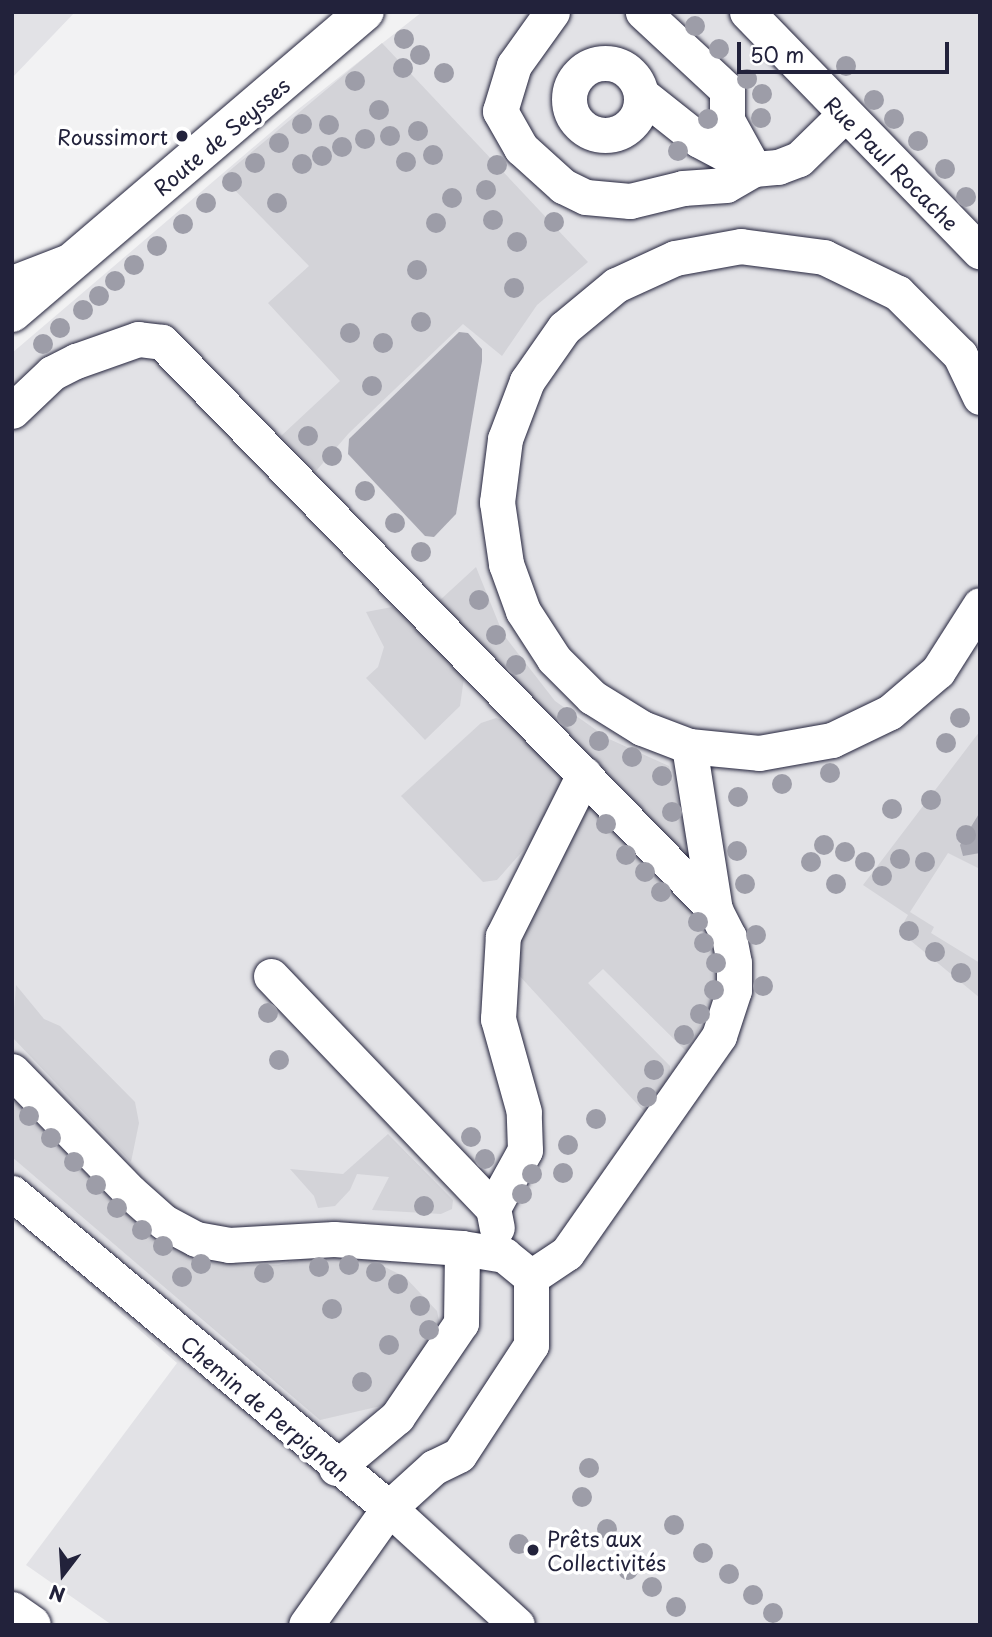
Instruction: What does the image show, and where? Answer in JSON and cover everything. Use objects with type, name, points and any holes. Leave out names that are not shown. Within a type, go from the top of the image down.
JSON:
[{"type":"main road","name":"Route de Seysses","points":[[12,313],[365,12]]},
{"type":"main road","points":[[12,1611],[33,1625]]},
{"type":"street","points":[[552,12],[514,65],[500,111],[521,148],[563,186],[586,197],[630,201],[683,188],[726,185],[754,169],[778,167],[799,159],[844,115]]},
{"type":"street","points":[[643,12],[727,90],[727,120],[754,169]]},
{"type":"street","name":"Rue Paul Rocache","points":[[747,12],[844,115],[980,252]]},
{"type":"street","points":[[616,64],[636,79],[641,94],[638,116],[630,126],[607,136],[583,128],[569,107],[573,83],[591,65],[616,64]]},
{"type":"street","points":[[641,94],[699,141],[754,169]]},
{"type":"street","points":[[630,126],[699,141]]},
{"type":"street","points":[[980,397],[960,355],[898,293],[824,257],[741,246],[675,258],[616,285],[565,328],[527,381],[505,439],[498,502],[506,565],[523,611],[554,659],[592,697],[642,728],[689,746],[759,753],[832,740],[890,712],[938,671],[980,605]]},
{"type":"street","name":"Route de Seysses","points":[[12,283],[50,265],[76,259]]},
{"type":"street","points":[[12,411],[52,373],[76,361],[138,339],[162,342],[715,910],[729,937],[734,963],[732,1000],[719,1036],[567,1253],[532,1293]]},
{"type":"street","points":[[689,746],[715,910]]},
{"type":"street","points":[[492,1208],[525,1150],[524,1112],[498,1019],[503,936],[584,774]]},
{"type":"street","points":[[271,976],[492,1208],[504,1255],[532,1293],[531,1345],[460,1455],[434,1467],[388,1508],[306,1625]]},
{"type":"street","points":[[12,1071],[130,1192],[164,1222],[196,1239],[229,1245],[334,1239],[462,1248],[504,1255]]},
{"type":"street","name":"Chemin de Perpignan","points":[[12,1193],[336,1468],[388,1508],[517,1625]]},
{"type":"street","points":[[336,1468],[397,1417],[461,1323],[462,1248]]},
{"type":"shaded area","points":[[12,12],[75,12],[12,78]]},
{"type":"shaded area","points":[[422,12],[980,12],[980,1625],[112,1625],[26,1565],[177,1363],[12,1217],[12,353],[296,111]]},
{"type":"shaded area","points":[[382,43],[588,262],[537,305],[502,356],[463,324],[349,433],[316,471],[281,436],[340,381],[268,303],[309,266],[222,177]]},
{"type":"shaded area","points":[[459,332],[468,333],[482,349],[482,361],[456,514],[434,537],[425,536],[348,454],[349,439]]},
{"type":"shaded area","points":[[476,567],[503,634],[555,701],[609,739],[669,766],[688,841],[685,851],[672,848],[439,601]]},
{"type":"shaded area","points":[[392,607],[409,616],[464,678],[460,706],[425,740],[366,678],[378,667],[384,647],[366,612]]},
{"type":"shaded area","points":[[496,718],[513,723],[566,775],[552,818],[497,880],[483,882],[401,796],[481,723]]},
{"type":"shaded area","points":[[980,731],[980,869],[948,853],[910,912],[934,927],[931,933],[980,963],[980,998],[899,931],[908,915],[863,885]]},
{"type":"shaded area","points":[[592,800],[696,915],[717,959],[715,997],[687,1052],[603,969],[588,983],[670,1066],[669,1087],[649,1117],[516,972],[513,936],[532,918]]},
{"type":"shaded area","points":[[980,812],[980,853],[963,856],[960,845]]},
{"type":"shaded area","points":[[16,985],[44,1019],[60,1026],[135,1102],[139,1123],[131,1162],[12,1037]]},
{"type":"shaded area","points":[[12,1092],[195,1253],[241,1265],[278,1265],[319,1255],[371,1260],[405,1277],[437,1311],[442,1336],[398,1402],[320,1420],[12,1157]]},
{"type":"shaded area","points":[[388,1134],[453,1200],[452,1209],[441,1214],[372,1210],[389,1177],[357,1174],[350,1190],[335,1206],[318,1208],[314,1196],[290,1169],[343,1174]]},
{"type":"place","name":"Roussimort","points":[[182,136]]},
{"type":"place","name":"Prêts aux Collectivités","points":[[533,1550]]}]
